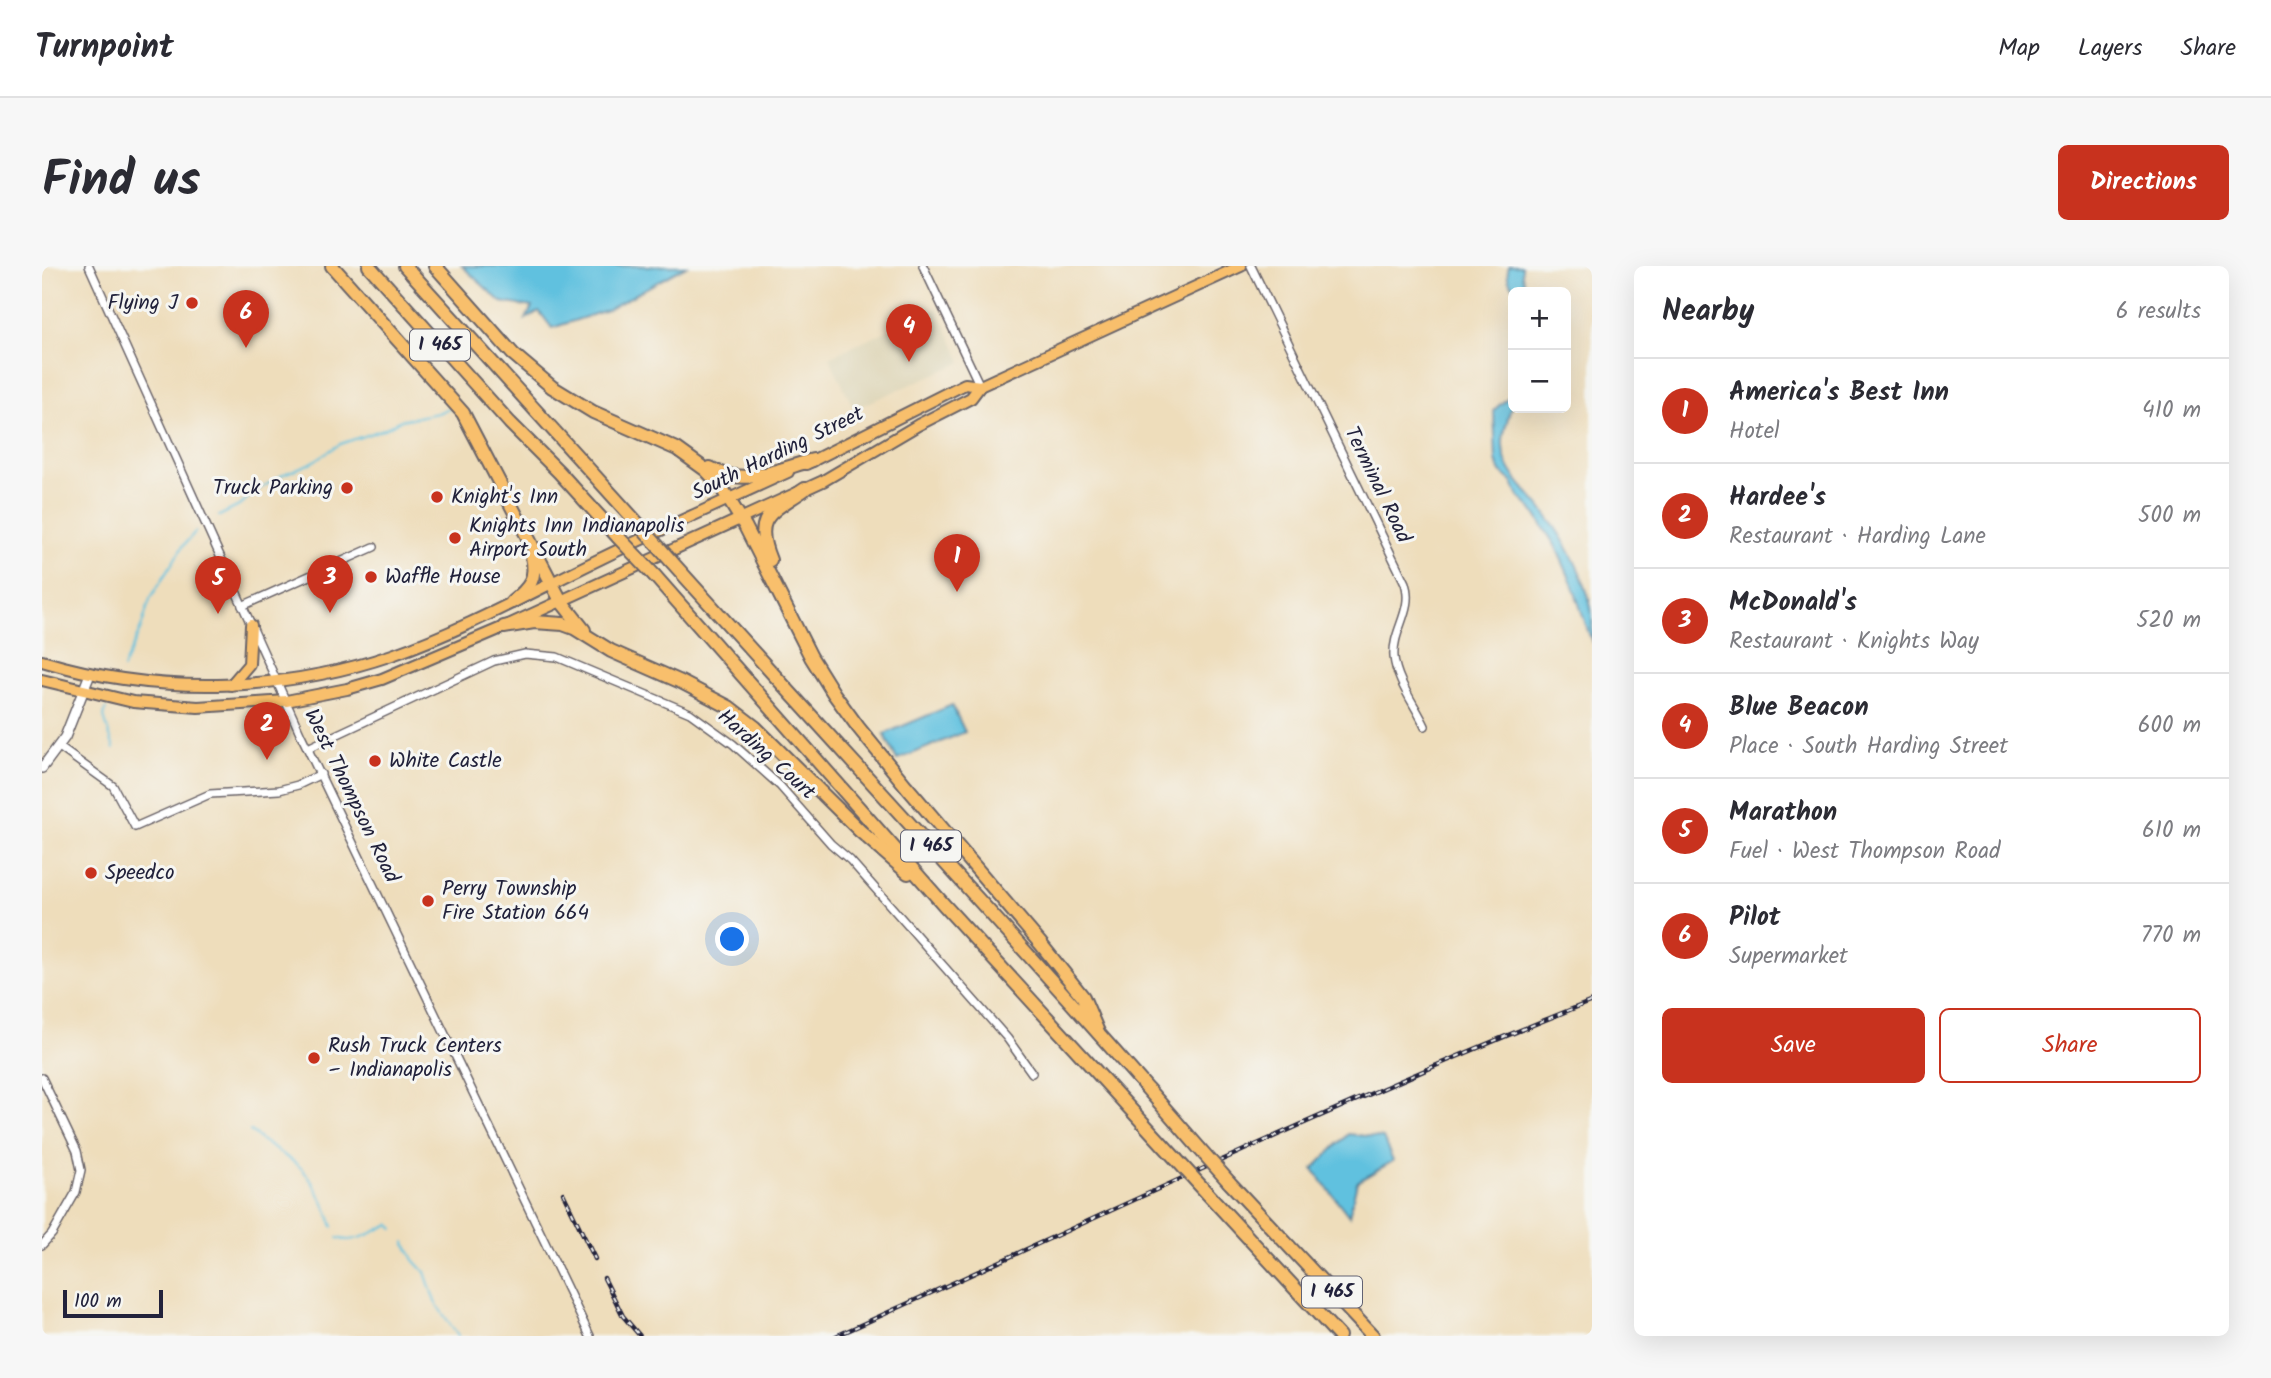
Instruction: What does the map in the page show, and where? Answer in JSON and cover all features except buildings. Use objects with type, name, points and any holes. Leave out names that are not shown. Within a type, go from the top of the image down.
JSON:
[{"type":"highway","points":[[332,266],[463,413],[561,601],[594,640]]},
{"type":"highway","name":"I 465","points":[[369,266],[510,423],[655,576],[945,905],[1339,1336]]},
{"type":"highway","name":"I 465","points":[[405,266],[1098,1032],[1229,1182],[1373,1336]]},
{"type":"highway","points":[[435,266],[513,354],[545,382],[593,412],[661,441],[722,474],[743,478],[760,476],[813,460]]},
{"type":"highway","points":[[692,459],[713,477],[729,499],[811,657],[858,727],[1066,975],[1083,997],[1098,1032]]},
{"type":"highway","points":[[793,620],[761,536],[762,526],[769,515],[805,489]]},
{"type":"highway","points":[[512,602],[526,591],[534,580],[530,546]]},
{"type":"highway","points":[[504,627],[550,622],[574,628],[729,707],[755,727],[860,831],[945,905]]},
{"type":"main road","name":"South Harding Street","points":[[42,680],[133,702],[222,706],[286,701],[382,679],[504,627],[805,489],[846,469],[918,425],[971,398],[980,386],[1241,266]]},
{"type":"main road","name":"South Harding Street","points":[[42,662],[90,674],[135,681],[231,685],[277,681],[331,671],[394,654],[512,602],[813,460],[965,384],[980,386]]},
{"type":"main road","points":[[231,685],[249,664],[251,625]]},
{"type":"street","name":"West Thompson Road","points":[[89,266],[308,748],[590,1336]]},
{"type":"street","points":[[923,266],[980,386]]},
{"type":"street","name":"Terminal Road","points":[[1251,266],[1404,580],[1408,604],[1396,640],[1395,659],[1398,672],[1425,726]]},
{"type":"street","points":[[242,606],[374,547]]},
{"type":"street","name":"Harding Court","points":[[308,748],[494,662],[525,654],[557,657],[690,713],[733,744],[780,786],[831,844],[850,860],[1007,1038],[1032,1073]]},
{"type":"street","points":[[42,768],[59,747],[90,674]]},
{"type":"street","points":[[59,747],[113,786],[135,827],[210,794],[279,790],[321,775]]},
{"type":"street","points":[[42,1078],[44,1088],[80,1159],[81,1177],[52,1234],[42,1245]]},
{"type":"shaded area","points":[[937,308],[962,362],[854,409],[829,357]]},
{"type":"water","points":[[462,266],[686,266],[607,310],[552,328],[539,311],[526,319],[532,307],[501,302]]},
{"type":"water","points":[[1509,266],[1522,266],[1526,287],[1513,287]]},
{"type":"water","points":[[1508,397],[1509,413],[1503,442],[1506,461],[1517,480],[1550,520],[1574,560],[1590,602],[1592,643],[1572,583],[1556,547],[1532,509],[1519,497],[1513,482],[1501,472],[1496,461],[1494,410]]},
{"type":"water","points":[[952,705],[965,732],[897,760],[884,734]]},
{"type":"water","points":[[1348,1134],[1383,1138],[1393,1161],[1357,1182],[1349,1216],[1313,1169]]},
{"type":"waterway","points":[[219,516],[239,506],[256,491],[284,474],[311,463],[340,444],[384,429],[401,420],[438,413],[449,408]]},
{"type":"waterway","points":[[123,668],[141,628],[150,599],[183,546],[196,531]]},
{"type":"waterway","points":[[106,709],[104,717],[114,749]]},
{"type":"waterway","points":[[250,1131],[301,1168],[323,1201],[333,1227]]},
{"type":"waterway","points":[[338,1238],[351,1240],[390,1224],[394,1229]]},
{"type":"waterway","points":[[405,1242],[414,1260],[425,1272],[435,1302],[458,1336]]},
{"type":"railway","points":[[836,1336],[1306,1122],[1592,1001]]},
{"type":"railway","points":[[563,1193],[595,1259]]},
{"type":"railway","points":[[604,1278],[623,1316],[640,1336]]},
{"type":"place","name":"Flying J","points":[[192,303]]},
{"type":"place","name":"Pilot","points":[[246,348]]},
{"type":"place","name":"Blue Beacon","points":[[909,362]]},
{"type":"place","name":"Truck Parking","points":[[347,488]]},
{"type":"place","name":"Knight's Inn","points":[[437,497]]},
{"type":"place","name":"Knights Inn Indianapolis Airport South","points":[[455,538]]},
{"type":"place","name":"Waffle House","points":[[371,577]]},
{"type":"place","name":"America's Best Inn","points":[[957,592]]},
{"type":"place","name":"McDonald's","points":[[330,613]]},
{"type":"place","name":"Marathon","points":[[218,614]]},
{"type":"place","name":"Hardee's","points":[[267,760]]},
{"type":"place","name":"White Castle","points":[[375,761]]},
{"type":"place","name":"Speedco","points":[[91,873]]},
{"type":"place","name":"Perry Township Fire Station 664","points":[[428,901]]},
{"type":"place","name":"Rush Truck Centers – Indianapolis","points":[[314,1058]]}]
